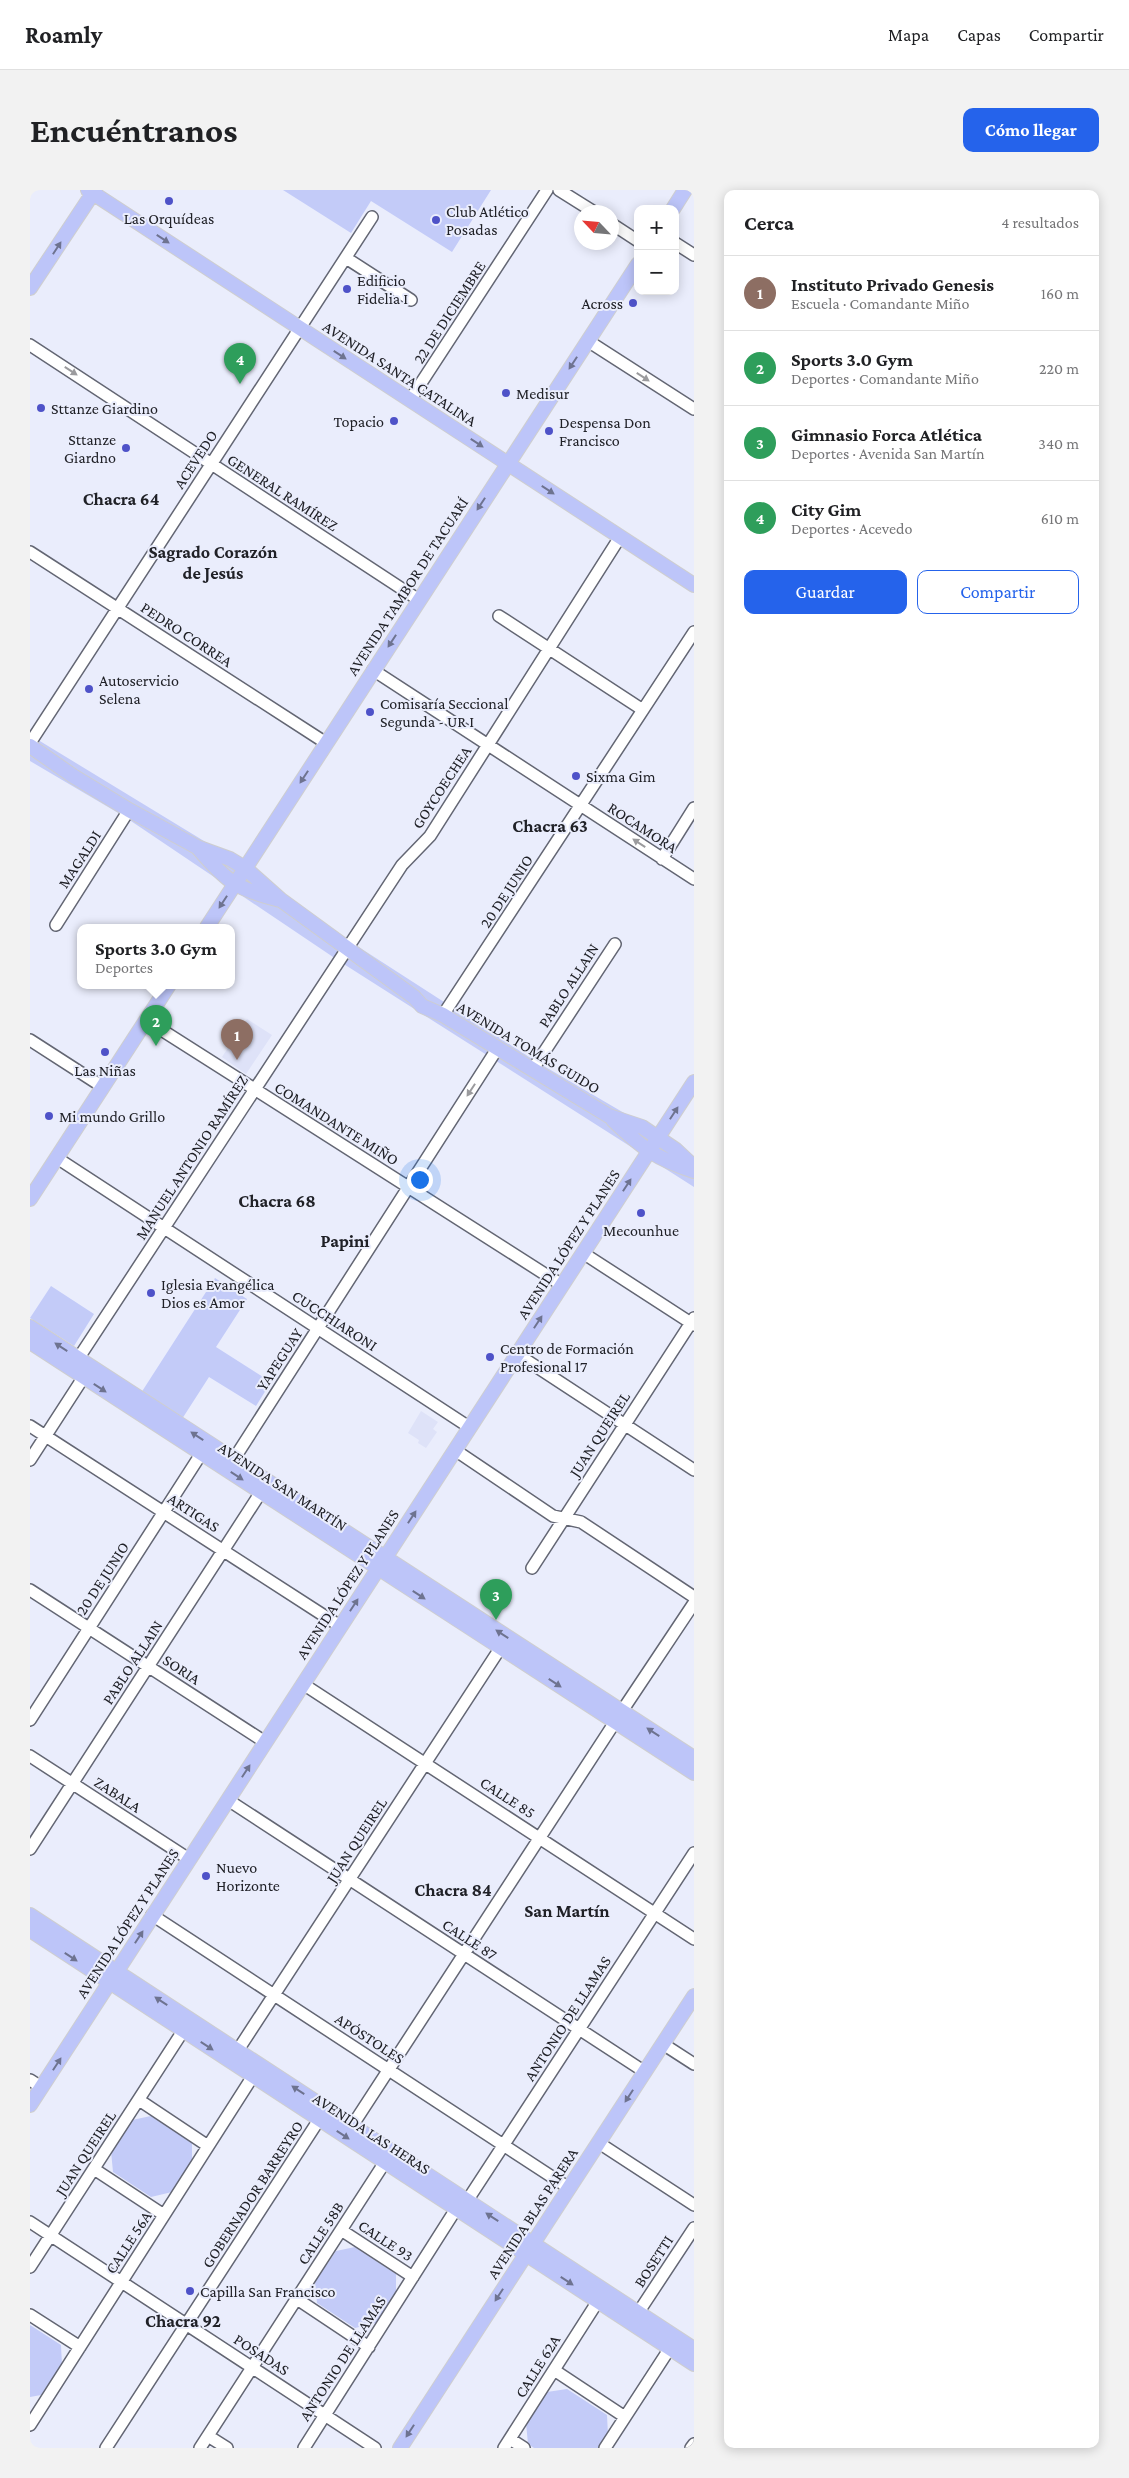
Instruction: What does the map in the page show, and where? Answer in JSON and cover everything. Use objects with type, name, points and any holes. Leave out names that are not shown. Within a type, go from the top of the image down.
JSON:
[{"type":"main road","points":[[676,205],[685,190]]},
{"type":"main road","name":"AVENIDA SANTA CATALINA","points":[[92,191],[694,585]]},
{"type":"main road","points":[[30,288],[92,191]]},
{"type":"main road","name":"AVENIDA TAMBOR DE TACUARÍ","points":[[209,924],[634,270]]},
{"type":"main road","name":"AVENIDA TOMÁS GUIDO","points":[[30,745],[130,810],[197,847],[230,859],[245,868],[281,900],[414,997],[422,1006],[431,1008],[443,1015],[609,1116],[636,1143],[667,1163],[694,1171]]},
{"type":"main road","name":"AVENIDA TOMÁS GUIDO","points":[[197,847],[220,874],[234,885],[249,892],[281,900]]},
{"type":"main road","points":[[32,1193],[57,1158],[166,989]]},
{"type":"main road","name":"AVENIDA LÓPEZ Y PLANES","points":[[30,2105],[36,2084],[113,1977],[694,1082]]},
{"type":"main road","name":"AVENIDA TOMÁS GUIDO","points":[[609,1116],[642,1127],[694,1167]]},
{"type":"main road","name":"AVENIDA SAN MARTÍN","points":[[30,1327],[234,1459],[501,1647],[619,1717],[694,1758]]},
{"type":"main road","name":"AVENIDA SAN MARTÍN","points":[[30,1342],[201,1454],[261,1492],[382,1563],[619,1717],[694,1774]]},
{"type":"main road","name":"AVENIDA LAS HERAS","points":[[30,1915],[184,2031],[253,2076],[323,2114],[352,2126],[462,2205],[529,2249],[638,2313],[694,2349]]},
{"type":"main road","name":"AVENIDA LAS HERAS","points":[[30,1930],[238,2050],[385,2162],[462,2205]]},
{"type":"main road","name":"AVENIDA BLAS PARERA","points":[[400,2448],[694,1996]]},
{"type":"main road","name":"AVENIDA LAS HERAS","points":[[529,2249],[598,2301],[694,2364]]},
{"type":"street","name":"22 DE DICIEMBRE","points":[[410,400],[547,190]]},
{"type":"street","points":[[559,190],[583,205]]},
{"type":"street","name":"ACEVEDO","points":[[30,745],[372,217]]},
{"type":"street","points":[[619,229],[634,238]]},
{"type":"street","points":[[679,246],[694,255]]},
{"type":"street","points":[[346,258],[411,300]]},
{"type":"street","points":[[588,341],[694,409]]},
{"type":"street","name":"GENERAL RAMÍREZ","points":[[30,344],[419,600]]},
{"type":"street","name":"GOYCOECHEA","points":[[347,948],[402,865],[430,836],[620,537]]},
{"type":"street","name":"PEDRO CORREA","points":[[30,552],[326,743]]},
{"type":"street","points":[[499,616],[643,710]]},
{"type":"street","name":"20 DE JUNIO","points":[[443,1015],[694,632]]},
{"type":"street","name":"ROCAMORA","points":[[373,670],[694,880]]},
{"type":"street","points":[[662,859],[694,808]]},
{"type":"street","name":"MAGALDI","points":[[56,925],[130,810]]},
{"type":"street","name":"PABLO ALLAIN","points":[[533,1069],[615,944]]},
{"type":"street","name":"MANUEL ANTONIO RAMÍREZ","points":[[78,1359],[347,948]]},
{"type":"street","name":"COMANDANTE MIÑO","points":[[146,1020],[562,1285]]},
{"type":"street","points":[[30,1040],[103,1087]]},
{"type":"street","name":"YAPEGUAY","points":[[234,1459],[497,1049]]},
{"type":"street","name":"CUCCHIARONI","points":[[57,1158],[470,1428]]},
{"type":"street","points":[[583,1252],[693,1322]]},
{"type":"street","name":"JUAN QUEIREL","points":[[532,1568],[693,1322]]},
{"type":"street","points":[[517,1354],[694,1470]]},
{"type":"street","points":[[30,1460],[84,1378]]},
{"type":"street","name":"ARTIGAS","points":[[30,1426],[340,1626]]},
{"type":"street","points":[[455,1450],[553,1516],[581,1522],[694,1597]]},
{"type":"street","name":"20 DE JUNIO","points":[[30,1720],[201,1454]]},
{"type":"street","name":"PABLO ALLAIN","points":[[30,1849],[261,1492]]},
{"type":"street","name":"SORIA","points":[[30,1590],[265,1742]]},
{"type":"street","points":[[352,2126],[694,1603]]},
{"type":"street","name":"JUAN QUEIREL","points":[[238,2050],[501,1647]]},
{"type":"street","name":"CALLE 85","points":[[303,1684],[694,1939]]},
{"type":"street","name":"ZABALA","points":[[30,1756],[189,1859]]},
{"type":"street","name":"CALLE 87","points":[[228,1800],[645,2072]]},
{"type":"street","name":"ANTONIO DE LLAMAS","points":[[304,2448],[413,2277],[504,2145],[694,1853]]},
{"type":"street","name":"APÓSTOLES","points":[[152,1915],[569,2188]]},
{"type":"street","name":"JUAN QUEIREL","points":[[30,2267],[184,2031]]},
{"type":"street","points":[[663,2044],[694,2064]]},
{"type":"street","name":"CALLE 56A","points":[[32,2418],[80,2347],[253,2076]]},
{"type":"street","points":[[139,2100],[208,2146]]},
{"type":"street","name":"GOBERNADOR BARREYRO","points":[[106,2448],[323,2114]]},
{"type":"street","points":[[599,2143],[694,2205]]},
{"type":"street","name":"CALLE 58B","points":[[200,2448],[385,2162]]},
{"type":"street","points":[[94,2169],[164,2215]]},
{"type":"street","name":"POSADAS","points":[[30,2222],[375,2448]]},
{"type":"street","name":"BOSETTI","points":[[638,2313],[694,2228]]},
{"type":"street","name":"CALLE 93","points":[[341,2230],[413,2277]]},
{"type":"street","points":[[297,2299],[369,2347]]},
{"type":"street","name":"CALLE 62A","points":[[507,2443],[598,2301]]},
{"type":"street","points":[[30,2315],[80,2347]]},
{"type":"street","points":[[605,2448],[670,2348]]},
{"type":"street","points":[[554,2370],[625,2417]]},
{"type":"street","points":[[208,2436],[227,2448]]},
{"type":"street","points":[[507,2443],[524,2448]]},
{"type":"street","points":[[691,2448],[694,2444]]},
{"type":"shaded area","name":"Club Atlético Posadas","points":[[283,190],[491,190],[452,252],[371,201],[351,233]]},
{"type":"shaded area","points":[[30,735],[245,866],[351,942],[537,1062],[660,1134],[694,1158],[694,1187],[339,961],[125,817],[30,761]]},
{"type":"shaded area","points":[[247,1019],[272,1035],[246,1074],[222,1057]]},
{"type":"shaded area","points":[[215,1278],[247,1299],[216,1347],[271,1382],[256,1406],[209,1377],[182,1419],[141,1393]]},
{"type":"shaded area","points":[[51,1286],[94,1314],[74,1346],[30,1318]]},
{"type":"shaded area","points":[[421,1411],[438,1422],[433,1429],[437,1432],[426,1448],[418,1443],[419,1440],[408,1433]]},
{"type":"shaded area","points":[[151,2116],[192,2143],[192,2163],[172,2192],[151,2197],[113,2172],[111,2151],[132,2120]]},
{"type":"shaded area","points":[[355,2247],[396,2274],[396,2294],[376,2323],[355,2328],[317,2303],[315,2282],[336,2251]]},
{"type":"shaded area","points":[[30,2325],[61,2345],[62,2365],[41,2395],[30,2397]]},
{"type":"shaded area","points":[[567,2389],[607,2415],[608,2435],[598,2448],[534,2448],[528,2444],[526,2423],[547,2392]]},
{"type":"place","name":"Las Orquídeas","points":[[169,201]]},
{"type":"place","name":"Club Atlético Posadas","points":[[436,220]]},
{"type":"place","name":"Edificio Fidelia I","points":[[347,289]]},
{"type":"place","name":"Across","points":[[633,303]]},
{"type":"place","name":"City Gim","points":[[240,384]]},
{"type":"place","name":"Medisur","points":[[506,393]]},
{"type":"place","name":"Sttanze Giardino","points":[[41,408]]},
{"type":"place","name":"Topacio","points":[[394,421]]},
{"type":"place","name":"Despensa Don Francisco","points":[[549,431]]},
{"type":"place","name":"Sttanze Giardno","points":[[126,448]]},
{"type":"place","name":"Autoservicio Selena","points":[[89,689]]},
{"type":"place","name":"Comisaría Seccional Segunda - UR I","points":[[370,712]]},
{"type":"place","name":"Sixma Gim","points":[[576,776]]},
{"type":"place","name":"Sports 3.0 Gym","points":[[156,1046]]},
{"type":"place","name":"Las Niñas","points":[[105,1052]]},
{"type":"place","name":"Instituto Privado Genesis","points":[[237,1060]]},
{"type":"place","name":"Mi mundo Grillo","points":[[49,1116]]},
{"type":"place","name":"Mecounhue","points":[[641,1213]]},
{"type":"place","name":"Iglesia Evangélica Dios es Amor","points":[[151,1293]]},
{"type":"place","name":"Centro de Formación Profesional 17","points":[[490,1357]]},
{"type":"place","name":"Gimnasio Forca Atlética","points":[[496,1620]]},
{"type":"place","name":"Nuevo Horizonte","points":[[206,1876]]},
{"type":"place","name":"Capilla San Francisco","points":[[190,2291]]},
{"type":"district","name":"Chacra 64","points":[[121,499]]},
{"type":"district","name":"Sagrado Corazón de Jesús","points":[[213,562]]},
{"type":"district","name":"Chacra 63","points":[[550,826]]},
{"type":"district","name":"Chacra 68","points":[[277,1201]]},
{"type":"district","name":"Papini","points":[[345,1241]]},
{"type":"district","name":"Chacra 84","points":[[453,1890]]},
{"type":"district","name":"San Martín","points":[[567,1911]]},
{"type":"district","name":"Chacra 92","points":[[183,2321]]}]
